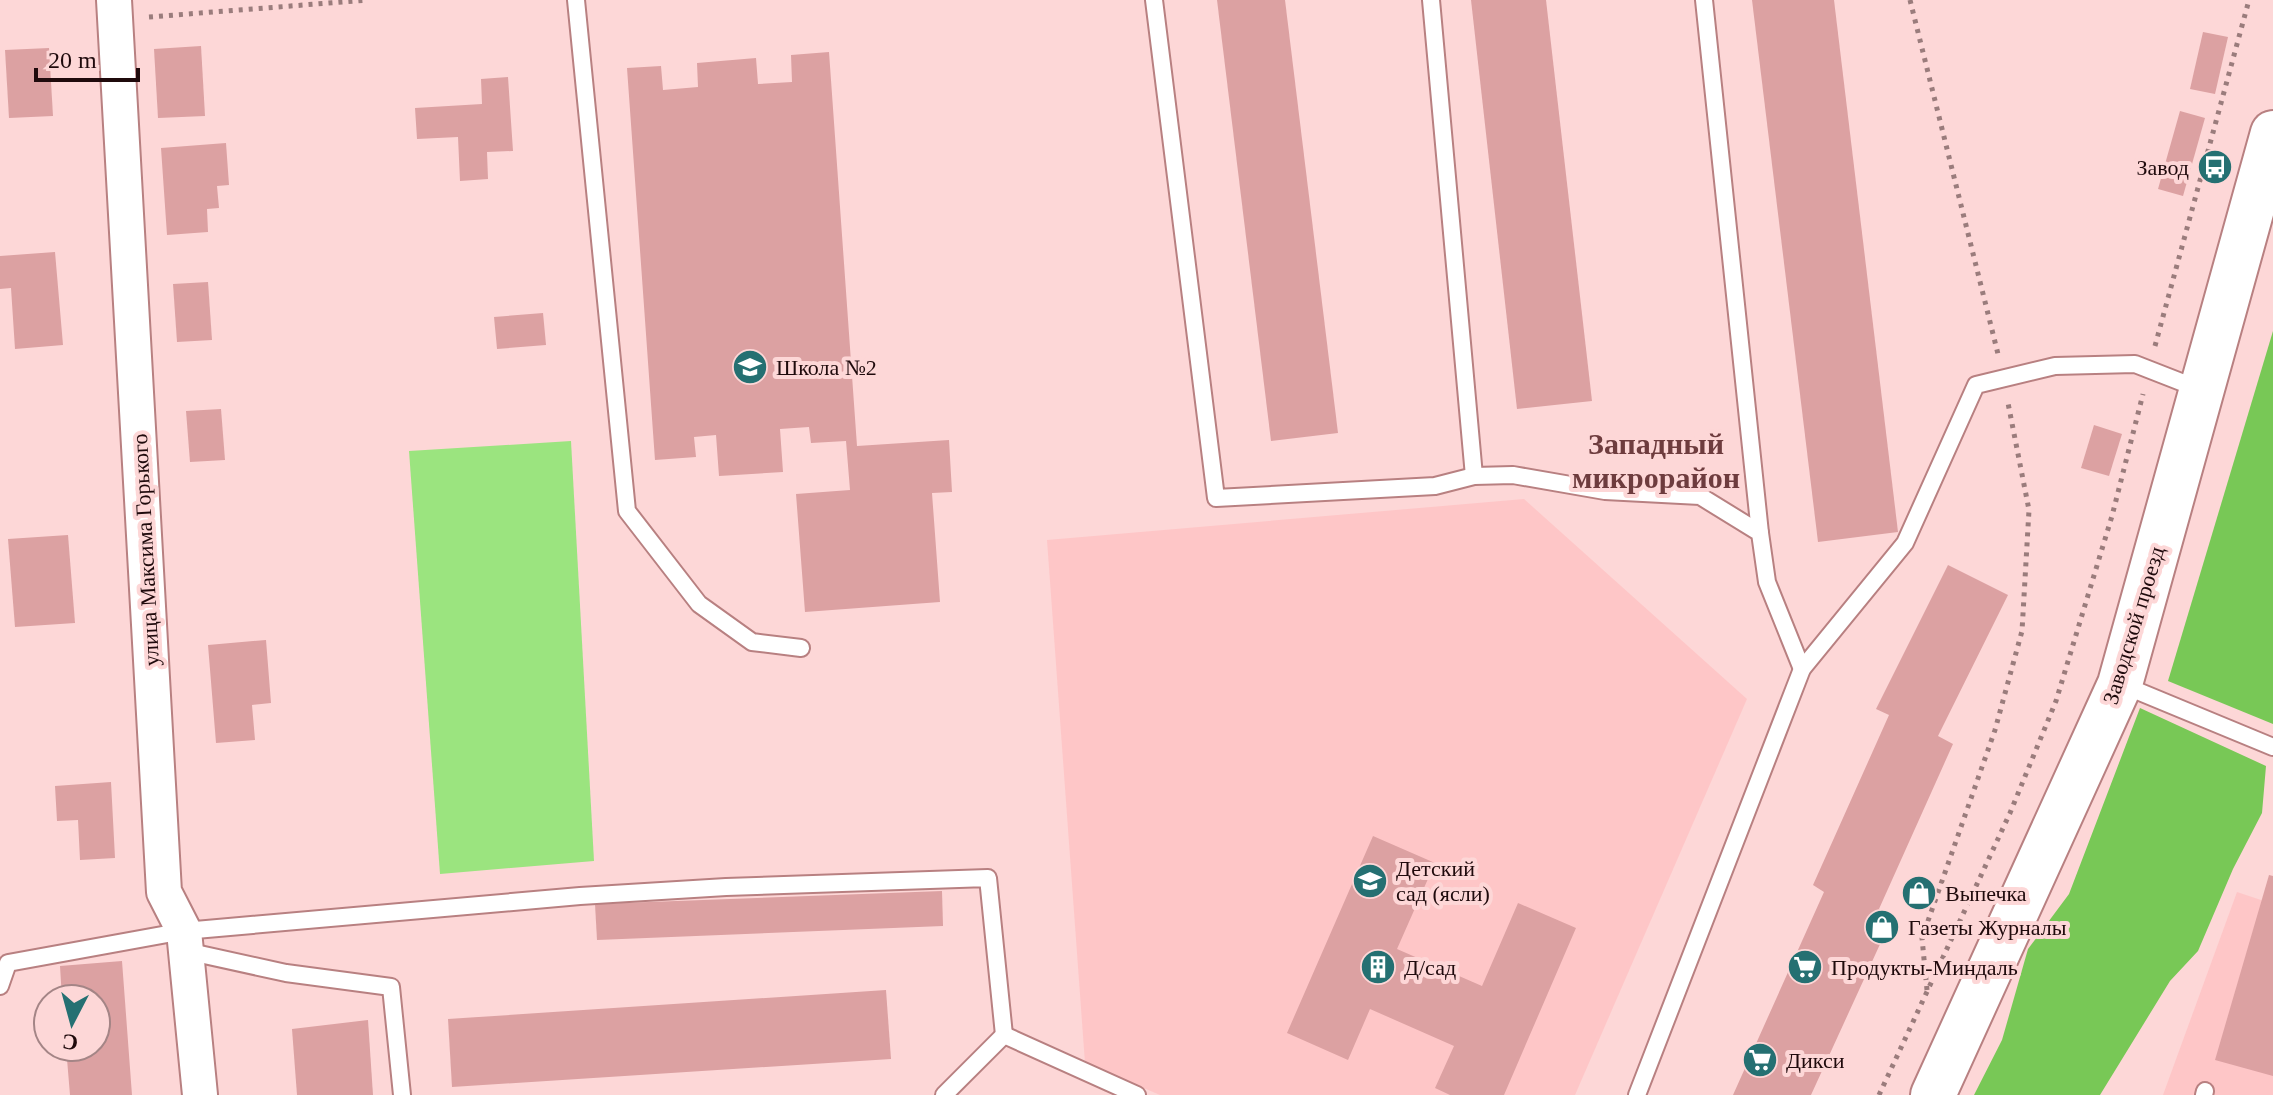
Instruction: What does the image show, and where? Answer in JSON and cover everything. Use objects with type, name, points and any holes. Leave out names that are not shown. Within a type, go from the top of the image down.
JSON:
[{"type":"street","name":"улица Максима Горького","points":[[115,10],[164,892],[185,941],[200,1095]]},
{"type":"street","name":"Заводской проезд","points":[[1933,1095],[2120,684],[2201,390],[2267,181],[2273,133]]},
{"type":"lane","points":[[576,0],[627,511],[699,604],[752,642],[801,648]]},
{"type":"lane","points":[[1154,0],[1216,498],[1435,486],[1474,476],[1513,475],[1605,491],[1700,496],[1760,533]]},
{"type":"lane","points":[[1431,0],[1474,476]]},
{"type":"lane","points":[[1704,0],[1767,582],[1802,669]]},
{"type":"lane","points":[[1637,1095],[1802,669],[1905,543],[1976,385],[2055,366],[2135,364],[2201,390]]},
{"type":"lane","points":[[2120,684],[2273,747]]},
{"type":"lane","points":[[0,986],[8,963],[595,895],[988,878],[1004,1035]]},
{"type":"lane","points":[[185,941],[286,973],[391,987],[402,1095]]},
{"type":"lane","points":[[944,1095],[1004,1035]]},
{"type":"lane","points":[[1004,1035],[1137,1095]]},
{"type":"path","points":[[115,10],[368,0]]},
{"type":"path","points":[[1910,0],[2003,379],[2029,510],[2022,631],[1995,730],[1922,938],[1927,991]]},
{"type":"path","points":[[1879,1095],[2010,813],[2056,701],[2112,516],[2249,0]]},
{"type":"shaded area","name":"Детский сад (ясли)","points":[[1524,499],[1747,699],[1575,1095],[1160,1095],[1085,1063],[1047,540]]},
{"type":"shaded area","points":[[2237,892],[2273,904],[2273,1095],[2163,1095]]},
{"type":"green space","points":[[2273,331],[2273,724],[2168,681]]},
{"type":"green space","points":[[571,441],[594,861],[440,874],[409,451]]},
{"type":"green space","points":[[2140,708],[2266,766],[2262,813],[2233,869],[2198,951],[2170,981],[2100,1095],[1974,1095],[2002,1040],[2028,949],[2069,894]]},
{"type":"building","points":[[1217,0],[1285,0],[1338,433],[1271,441]]},
{"type":"building","points":[[1471,0],[1546,0],[1592,401],[1517,409]]},
{"type":"building","points":[[1752,0],[1834,0],[1898,532],[1818,542]]},
{"type":"building","points":[[2203,32],[2228,37],[2215,94],[2190,89]]},
{"type":"building","points":[[201,46],[205,116],[158,118],[154,49]]},
{"type":"building","points":[[49,48],[53,116],[9,118],[5,50]]},
{"type":"building","name":"Школа №2","points":[[829,52],[857,446],[949,440],[952,492],[932,493],[940,602],[805,612],[796,494],[850,490],[846,441],[811,443],[809,427],[780,429],[783,472],[719,476],[716,435],[694,437],[696,457],[655,460],[627,68],[661,66],[663,90],[698,87],[697,63],[756,58],[758,84],[792,82],[791,55]]},
{"type":"building","points":[[508,77],[513,151],[487,152],[488,179],[460,181],[458,137],[417,139],[415,108],[482,104],[481,79]]},
{"type":"building","points":[[2180,111],[2205,118],[2183,196],[2158,189]]},
{"type":"building","points":[[226,143],[229,185],[217,186],[219,208],[207,209],[208,232],[167,235],[161,148]]},
{"type":"building","points":[[55,252],[63,345],[15,349],[11,288],[0,289],[0,256]]},
{"type":"building","points":[[208,282],[212,340],[177,342],[173,284]]},
{"type":"building","points":[[543,313],[546,345],[497,349],[494,317]]},
{"type":"building","points":[[221,409],[225,460],[190,462],[186,411]]},
{"type":"building","points":[[2094,425],[2122,434],[2109,476],[2081,468]]},
{"type":"building","points":[[68,535],[75,623],[15,627],[8,539]]},
{"type":"building","points":[[1948,565],[2008,595],[1938,736],[1953,744],[1879,909],[1892,918],[1811,1095],[1733,1095],[1824,892],[1813,885],[1889,715],[1876,709]]},
{"type":"building","points":[[266,640],[271,703],[252,705],[255,740],[216,743],[208,645]]},
{"type":"building","points":[[111,782],[115,858],[80,860],[78,820],[57,821],[55,786]]},
{"type":"building","name":"Д/сад","points":[[1373,836],[1435,863],[1397,949],[1482,986],[1518,903],[1576,928],[1504,1095],[1450,1095],[1435,1088],[1454,1046],[1370,1009],[1348,1060],[1287,1033]]},
{"type":"building","points":[[2269,875],[2273,876],[2273,1076],[2215,1060]]},
{"type":"building","points":[[942,891],[943,926],[597,940],[595,904]]},
{"type":"building","points":[[122,961],[132,1095],[70,1095],[67,1063],[112,1063],[112,983],[61,983],[60,966]]},
{"type":"building","points":[[886,990],[891,1059],[452,1087],[448,1019]]},
{"type":"building","points":[[368,1020],[373,1095],[297,1095],[292,1029]]},
{"type":"place","name":"Завод","points":[[2215,167]]},
{"type":"place","name":"Школа №2","points":[[750,367]]},
{"type":"place","name":"Детский сад (ясли)","points":[[1370,881]]},
{"type":"place","name":"Выпечка","points":[[1919,893]]},
{"type":"place","name":"Газеты Журналы","points":[[1882,927]]},
{"type":"place","name":"Д/сад","points":[[1378,967]]},
{"type":"place","name":"Продукты-Миндаль","points":[[1805,967]]},
{"type":"place","name":"Дикси","points":[[1760,1060]]},
{"type":"district","name":"Западный микрорайон","points":[[1656,461]]}]
